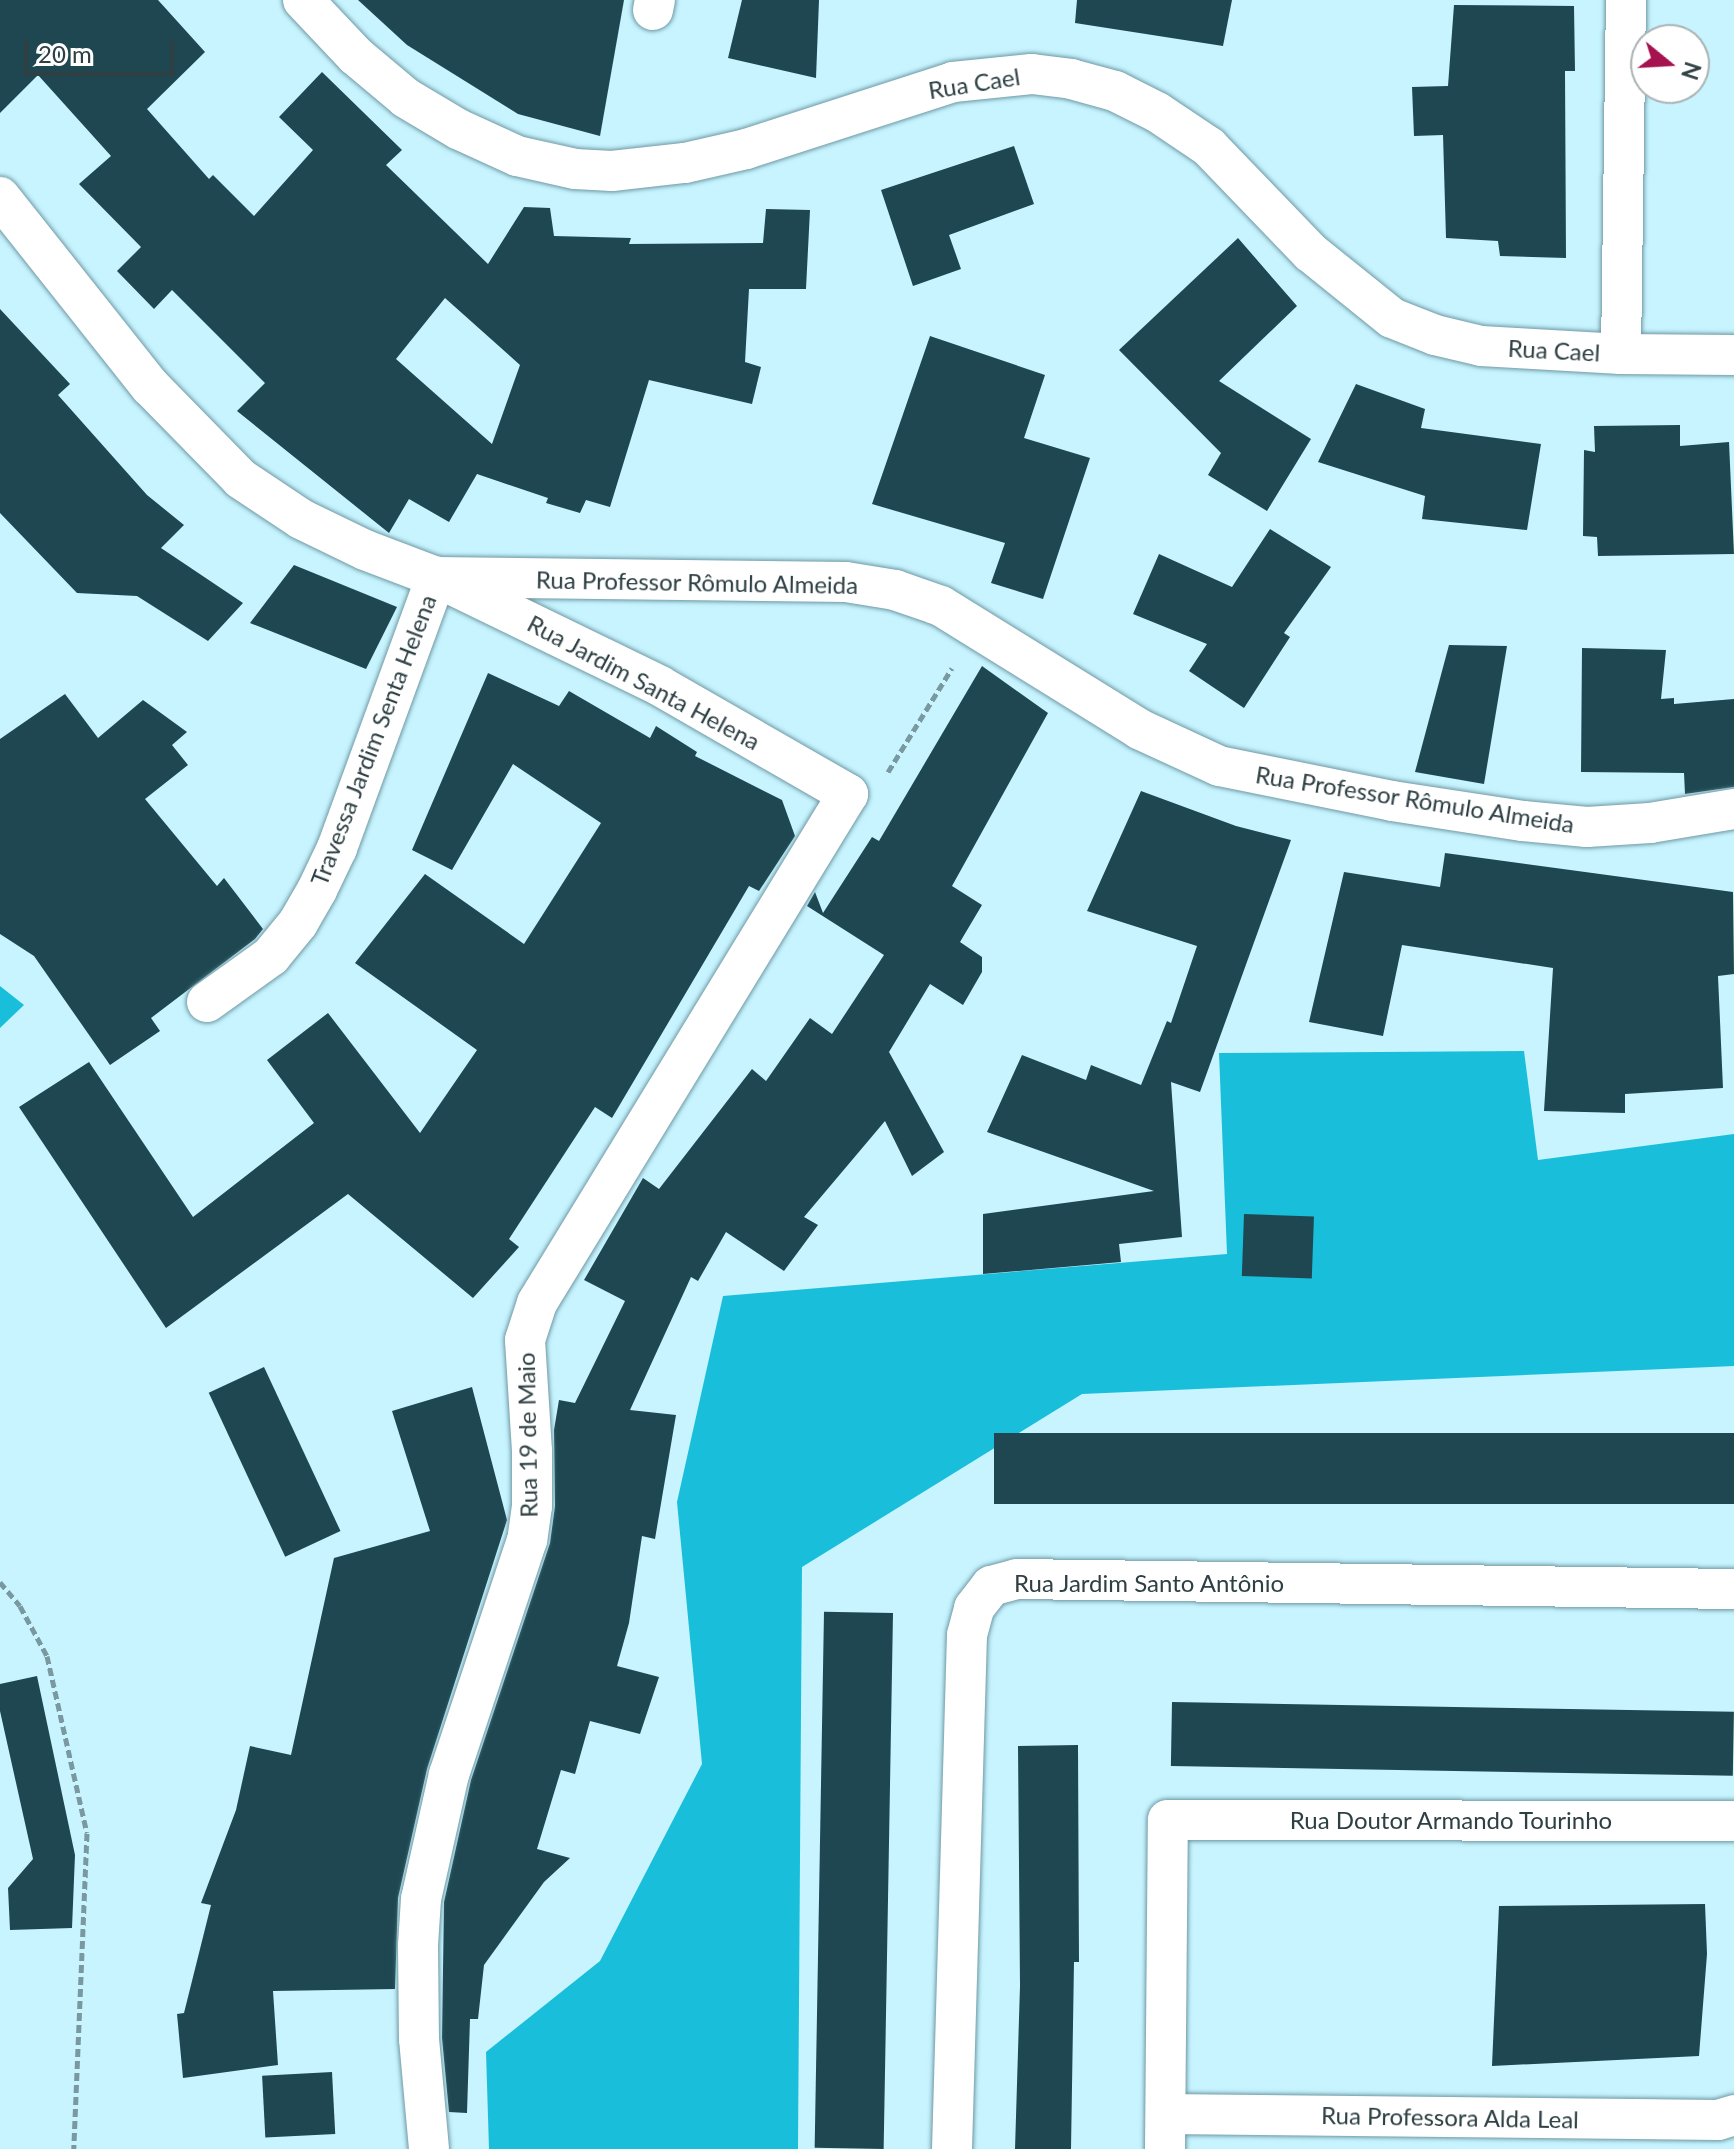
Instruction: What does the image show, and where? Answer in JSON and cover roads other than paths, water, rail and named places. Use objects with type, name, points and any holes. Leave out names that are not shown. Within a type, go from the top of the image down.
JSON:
[{"type":"street","name":"Rua Cael","points":[[303,0],[356,56],[406,98],[458,129],[517,156],[575,169],[612,171],[685,163],[746,149],[953,82],[1032,74],[1100,87],[1157,112],[1209,147],[1310,252],[1392,318],[1435,335],[1481,346],[1621,354]]},
{"type":"street","points":[[1626,0],[1621,354],[1734,355]]},
{"type":"street","name":"Rua Professor Rômulo Almeida","points":[[0,197],[150,386],[241,479],[301,519],[365,550],[436,577],[846,582],[895,590],[941,606],[978,626],[1139,729],[1186,754],[1274,780],[1523,821],[1587,827],[1650,823],[1734,809]]},
{"type":"street","name":"Rua Jardim Santa Helena","points":[[436,577],[660,686],[848,794]]},
{"type":"street","name":"Travessa Jardim Senta Helena","points":[[207,1002],[271,956],[298,923],[317,890],[337,848],[436,577]]},
{"type":"street","name":"Rua 19 de Maio","points":[[429,2149],[419,2039],[421,1899],[449,1774],[527,1540],[532,1479],[525,1340],[537,1303],[848,794]]},
{"type":"street","name":"Rua Jardim Santo Antônio","points":[[952,2149],[967,1635],[974,1608],[991,1586],[1017,1579],[1734,1589]]},
{"type":"street","name":"Rua Doutor Armando Tourinho","points":[[1168,1820],[1734,1821]]},
{"type":"street","name":"Rua Professora Alda Leal","points":[[1168,1820],[1165,2132],[1650,2134],[1734,2115]]}]
